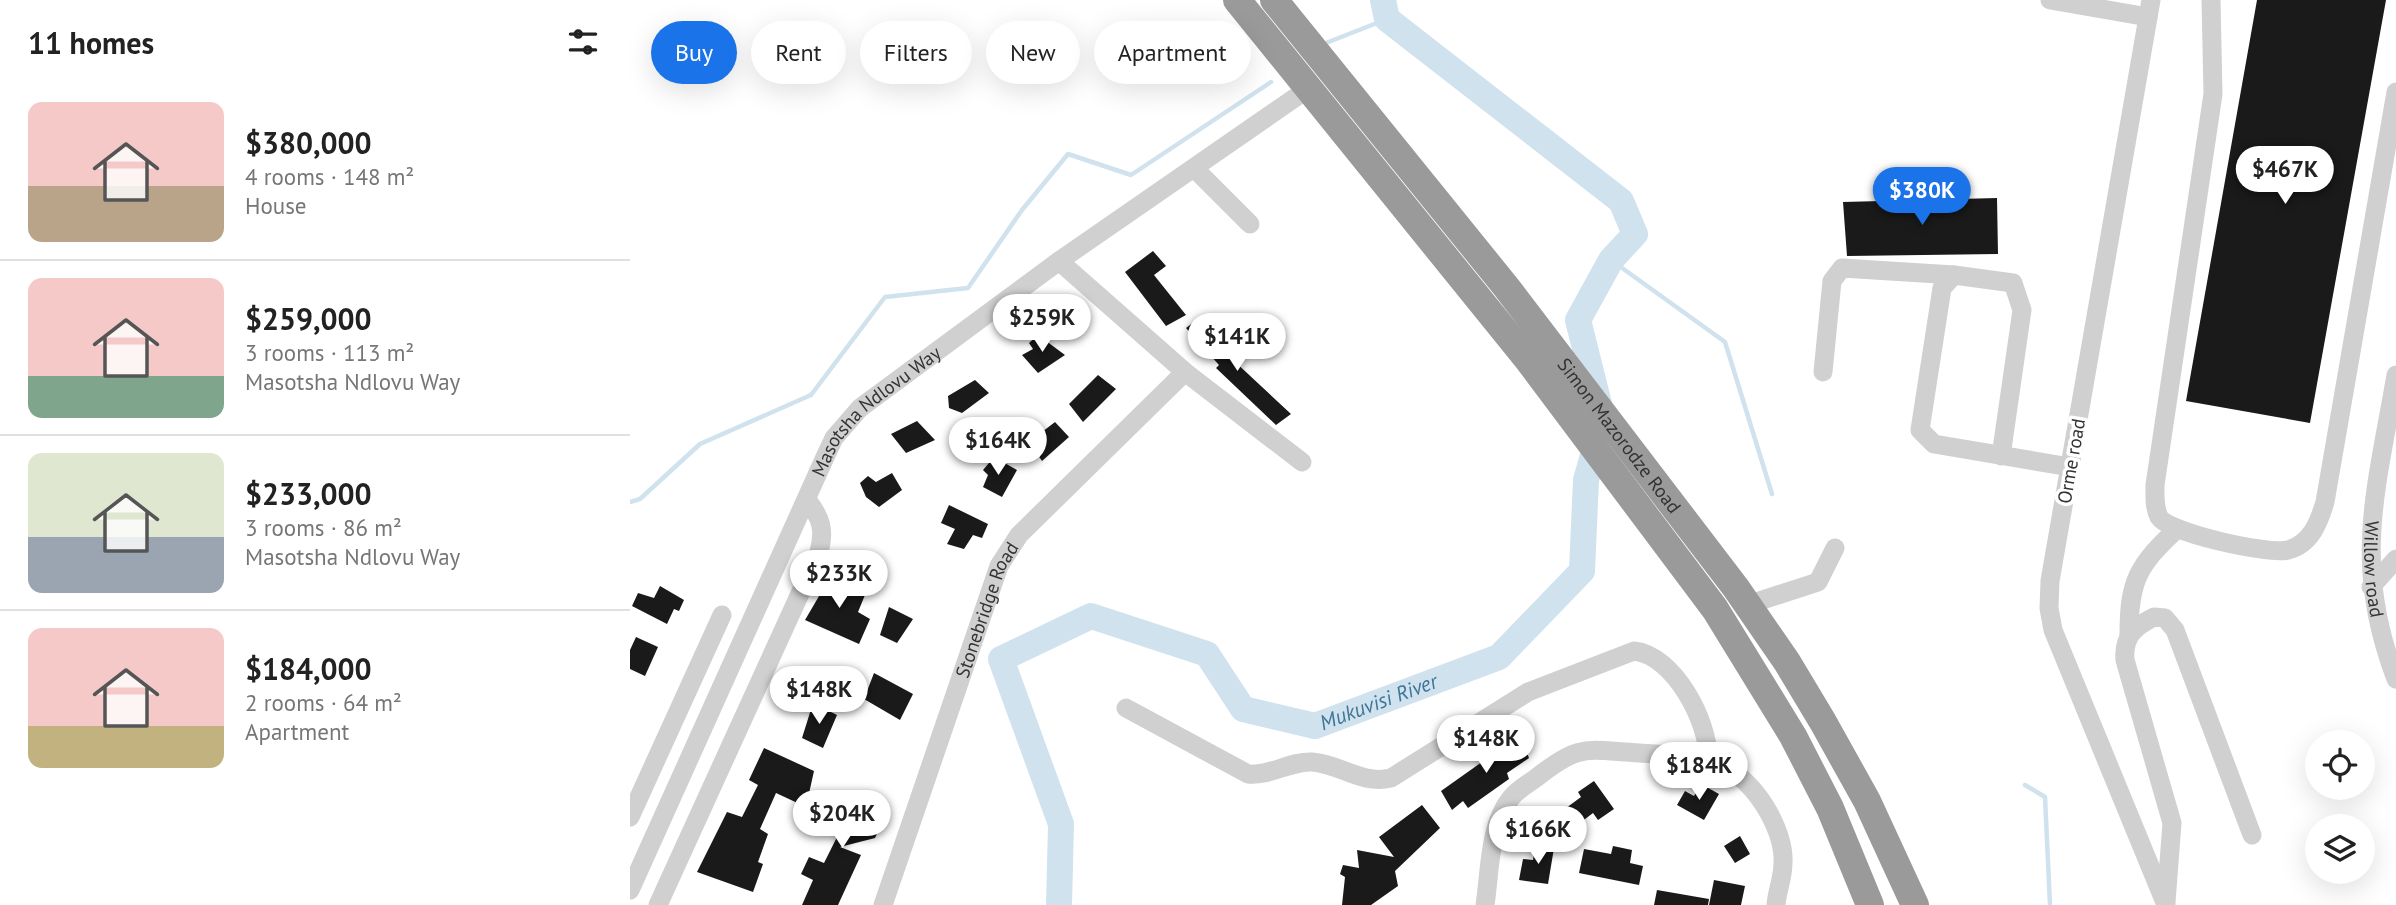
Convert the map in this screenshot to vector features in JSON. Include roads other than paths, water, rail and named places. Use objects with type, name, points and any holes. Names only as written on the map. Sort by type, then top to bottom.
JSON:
[{"type":"highway","name":"Simon Mazorodze Road","points":[[1237,0],[1309,88],[1538,351],[1635,455],[1787,662],[1867,801],[1915,905]]},
{"type":"highway","name":"Simon Mazorodze Road","points":[[1283,3],[1538,351],[1612,474],[1715,609],[1768,694],[1830,808],[1870,905]]},
{"type":"street","points":[[2050,0],[2150,8]]},
{"type":"street","points":[[2211,0],[2213,94],[2155,485],[2155,506],[2160,519],[2177,528],[2204,537],[2288,550],[2310,537],[2320,520],[2396,92]]},
{"type":"street","name":"Orme road","points":[[2150,8],[2050,581],[2049,608],[2053,630],[2166,904]]},
{"type":"street","name":"Masotsha Ndlovu Way","points":[[630,890],[701,727],[808,500],[834,438],[860,408],[1059,261],[1309,88]]},
{"type":"street","points":[[1194,168],[1250,224]]},
{"type":"street","points":[[1059,261],[1185,372],[1302,462]]},
{"type":"street","points":[[1823,372],[1832,281],[1842,268],[1954,275],[2013,283],[2022,310],[2001,456]]},
{"type":"street","points":[[1954,275],[1942,288],[1920,430],[1934,444],[2070,467]]},
{"type":"street","name":"Stonebridge Road","points":[[883,905],[1007,549],[1032,521],[1185,372]]},
{"type":"street","name":"Willow road","points":[[2396,375],[2370,528],[2371,587],[2384,647],[2396,679]]},
{"type":"street","points":[[658,905],[819,552],[822,524],[808,500]]},
{"type":"street","points":[[2166,904],[2172,823],[2125,660],[2124,646],[2129,634],[2129,599],[2137,572],[2151,552],[2177,528]]},
{"type":"street","points":[[1747,605],[1818,582],[1835,548]]},
{"type":"street","points":[[2371,587],[2396,559]]},
{"type":"street","points":[[630,817],[722,615]]},
{"type":"street","points":[[2129,634],[2154,617],[2165,618],[2175,630],[2252,835]]},
{"type":"street","points":[[1126,708],[1248,774],[1264,774],[1312,762],[1363,779],[1380,781],[1391,778],[1528,692],[1634,651],[1652,655],[1673,674],[1704,726],[1708,759]]},
{"type":"street","points":[[1485,905],[1502,813],[1511,797],[1559,760],[1583,750],[1689,755],[1708,759],[1742,776],[1753,787],[1775,824],[1783,862],[1776,905]]},
{"type":"waterway","name":"Mukuvisi River","points":[[1059,905],[1061,824],[1001,659],[1091,616],[1207,654],[1243,709],[1315,726],[1499,657],[1582,571],[1586,480],[1603,420],[1578,320],[1611,260],[1635,234],[1621,201],[1387,19],[1383,0]]},
{"type":"waterway","points":[[1326,43],[1387,19]]},
{"type":"waterway","points":[[630,502],[640,499],[700,444],[811,395],[885,297],[968,288],[1022,210],[1068,154],[1131,175],[1271,82]]},
{"type":"waterway","points":[[1611,260],[1725,342],[1772,494]]},
{"type":"waterway","points":[[2025,785],[2045,797],[2050,905]]}]
